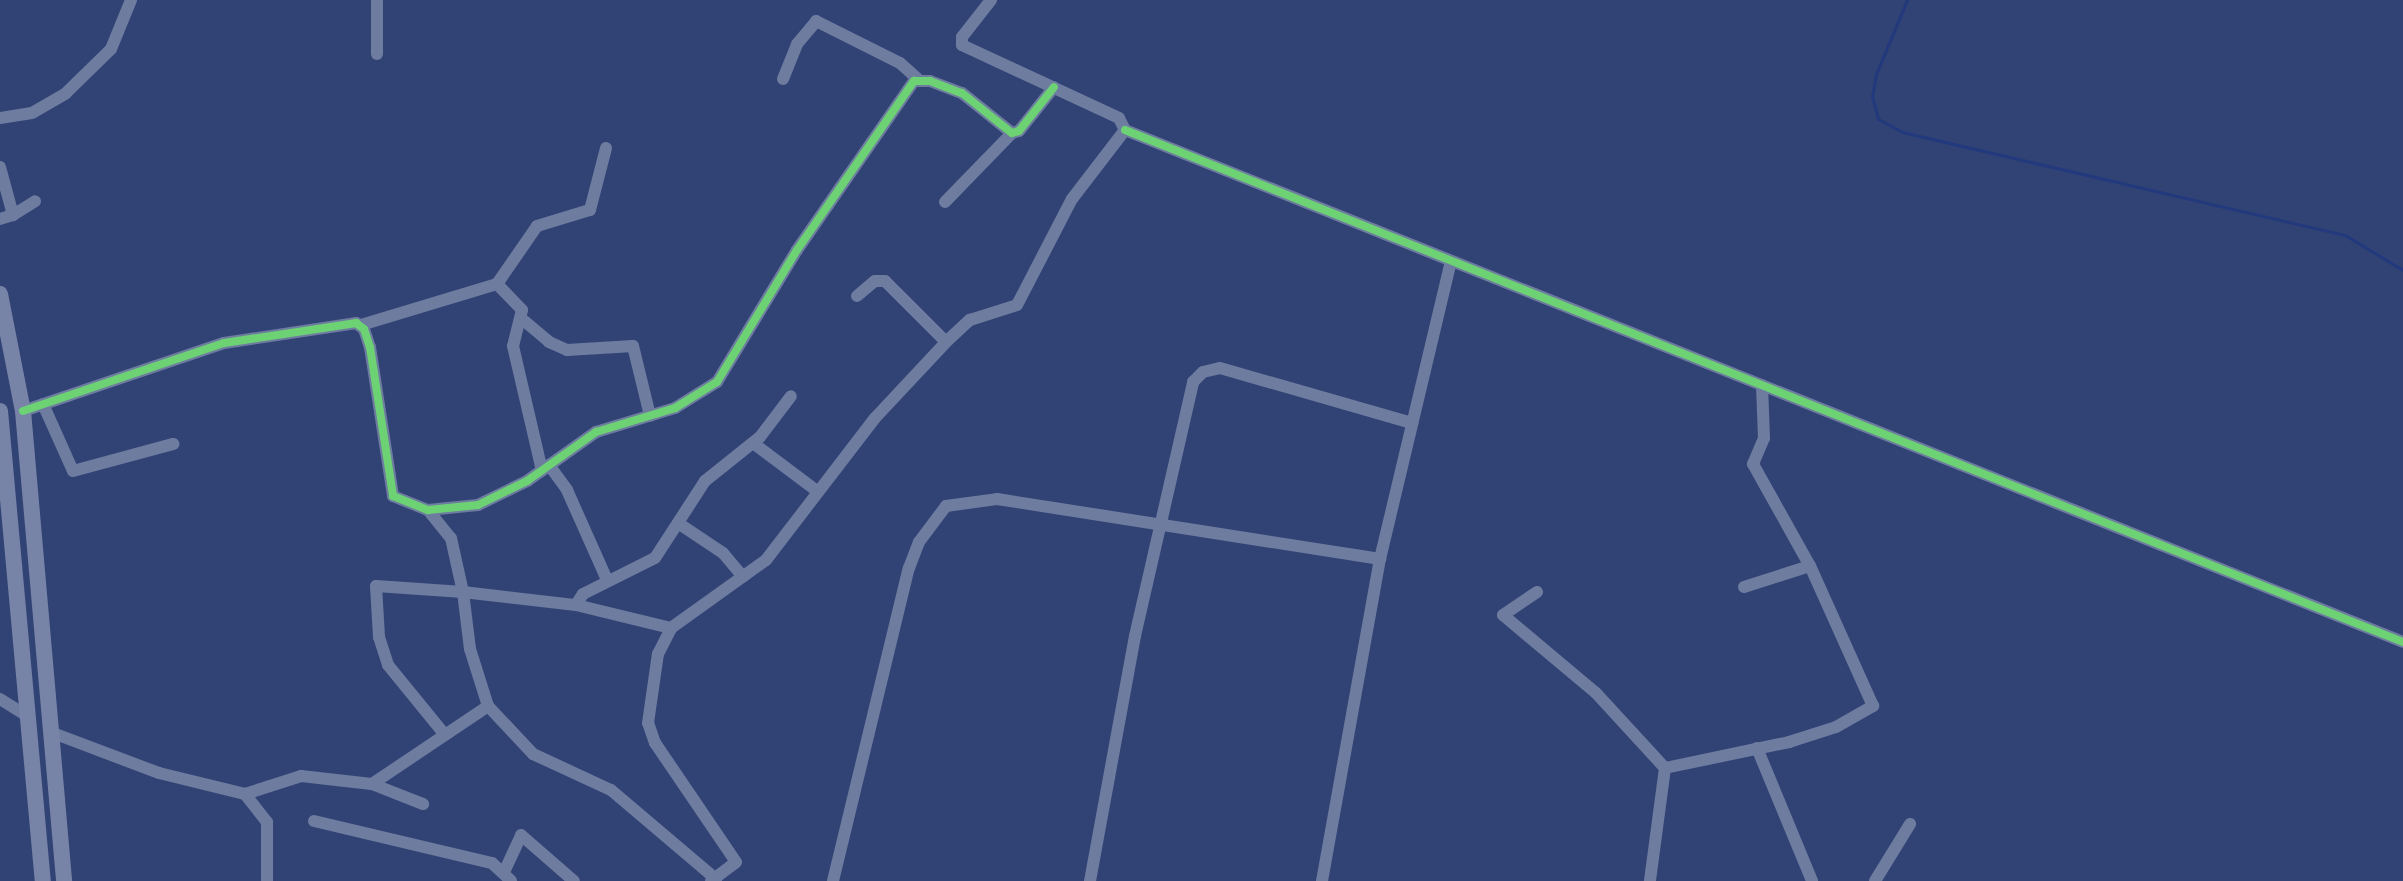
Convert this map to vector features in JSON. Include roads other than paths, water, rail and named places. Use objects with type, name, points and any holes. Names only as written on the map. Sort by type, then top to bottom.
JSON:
[{"type":"main road","points":[[0,294],[23,411],[64,881]]},
{"type":"main road","points":[[0,413],[43,881]]},
{"type":"street","points":[[0,118],[32,113],[66,93],[111,49],[131,0]]},
{"type":"street","points":[[377,0],[377,54]]},
{"type":"street","points":[[991,0],[962,37],[962,45],[1119,118],[1125,130],[2403,642]]},
{"type":"street","points":[[783,79],[797,44],[816,21],[900,63],[919,80],[962,93],[1012,133]]},
{"type":"street","points":[[428,510],[488,501],[546,468],[596,432],[650,416],[697,397],[726,372],[797,250],[910,84],[919,80]]},
{"type":"street","points":[[945,202],[1012,133],[1019,131],[1054,87]]},
{"type":"street","points":[[361,325],[387,437],[393,496],[428,510],[451,538],[463,592],[470,649],[488,706],[533,754],[611,790],[714,880],[736,862],[723,837],[688,796],[655,743],[648,723],[658,654],[671,628],[766,560],[817,491],[946,342],[970,320],[1017,305],[1072,199],[1125,130]]},
{"type":"street","points":[[23,411],[224,343],[351,322],[361,325],[497,284],[537,226],[590,210],[606,148]]},
{"type":"street","points":[[0,167],[6,217],[35,201]]},
{"type":"street","points":[[1322,881],[1380,559],[1451,261]]},
{"type":"street","points":[[857,296],[875,281],[885,281],[946,342]]},
{"type":"street","points":[[497,284],[520,307],[522,319],[513,346],[546,468],[567,490],[607,580]]},
{"type":"street","points":[[522,319],[549,342],[567,350],[633,346],[650,416]]},
{"type":"street","points":[[1090,881],[1159,522],[1193,382],[1203,372],[1220,368],[1412,423]]},
{"type":"street","points":[[1665,768],[1836,727],[1873,706],[1810,566],[1753,464],[1764,438],[1762,385]]},
{"type":"street","points":[[576,605],[583,594],[655,558],[713,472],[753,443],[791,396]]},
{"type":"street","points":[[43,404],[73,471],[173,444]]},
{"type":"street","points":[[753,443],[817,491]]},
{"type":"street","points":[[833,881],[909,568],[919,542],[946,506],[997,499],[1380,559]]},
{"type":"street","points":[[678,523],[723,553],[743,577]]},
{"type":"street","points":[[1744,587],[1810,566]]},
{"type":"street","points":[[445,735],[384,656],[376,586],[576,605],[671,628]]},
{"type":"street","points":[[1537,592],[1503,615],[1596,693],[1665,768]]},
{"type":"street","points":[[0,699],[29,717]]},
{"type":"street","points":[[372,784],[488,706]]},
{"type":"street","points":[[53,733],[159,773],[245,794],[301,776],[372,784],[423,804]]},
{"type":"street","points":[[1757,748],[1812,881]]},
{"type":"street","points":[[1650,881],[1665,768]]},
{"type":"street","points":[[245,794],[267,822],[267,881]]},
{"type":"street","points":[[314,821],[508,876],[521,835],[574,881]]},
{"type":"street","points":[[1875,881],[1910,824]]},
{"type":"waterway","points":[[1907,0],[1876,74],[1872,96],[1878,119],[1902,132],[2345,235],[2403,270]]}]
